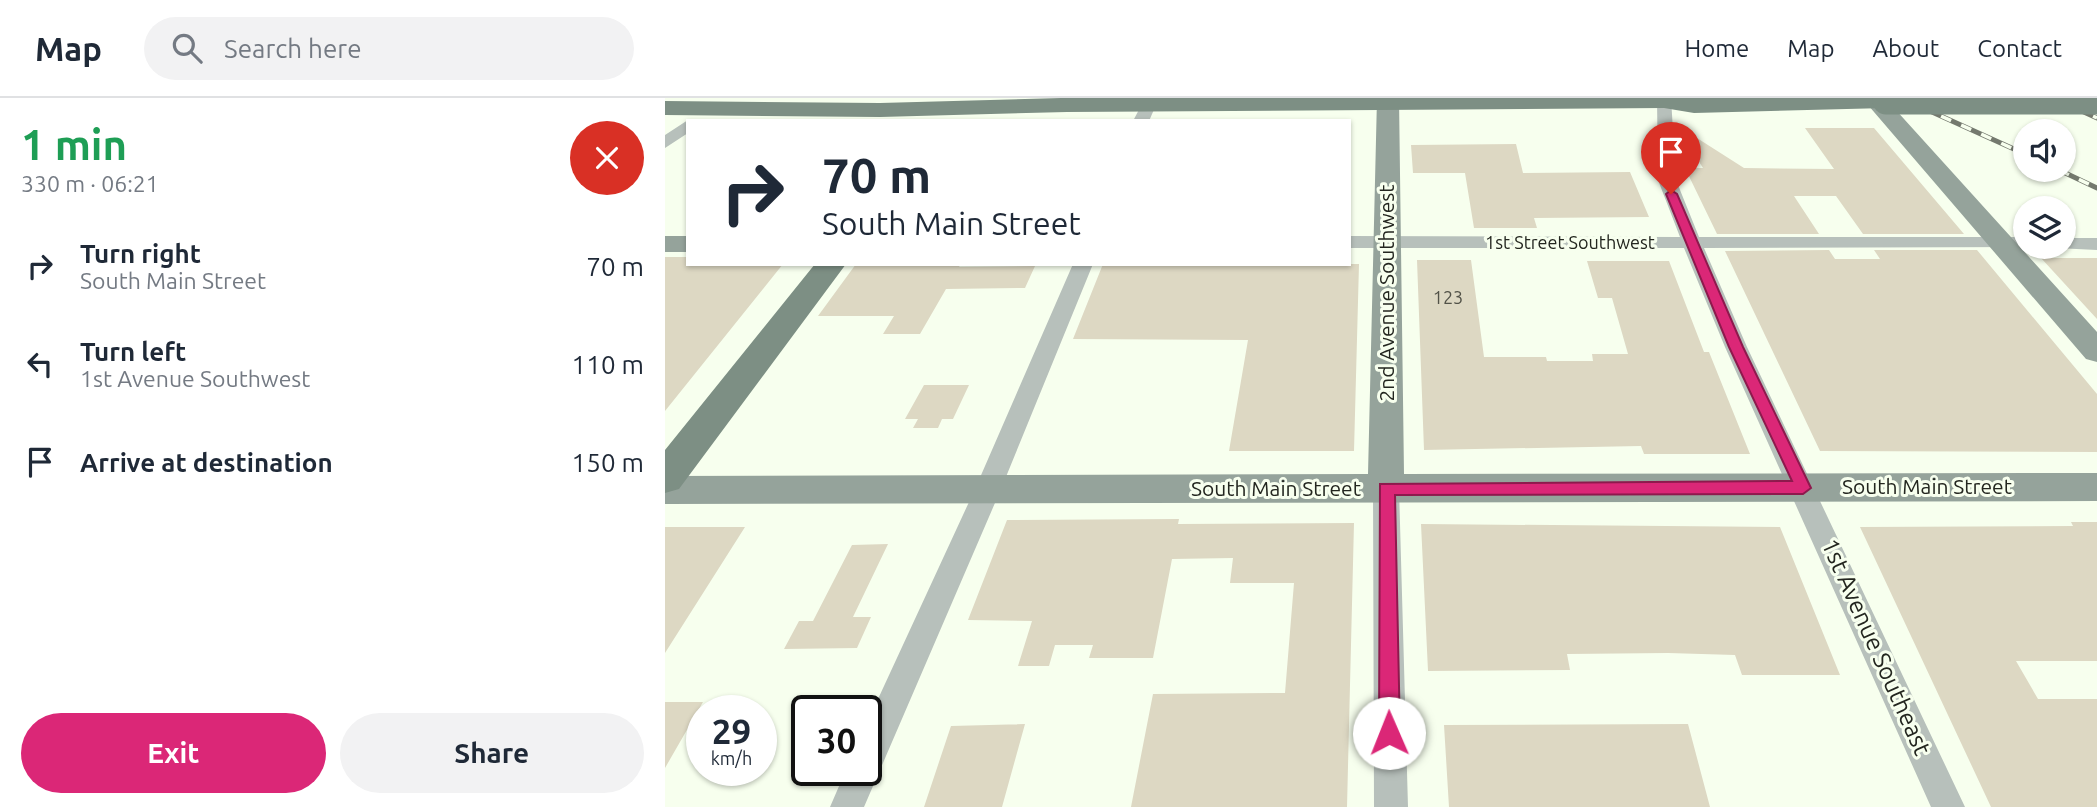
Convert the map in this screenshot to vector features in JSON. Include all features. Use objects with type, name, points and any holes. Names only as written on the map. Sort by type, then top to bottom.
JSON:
[{"type":"main road","points":[[817,108],[855,98]]},
{"type":"main road","points":[[665,108],[700,114],[776,108],[993,109],[1069,101],[1145,113],[1275,101],[1667,99],[1694,106],[1879,100],[2097,102]]},
{"type":"main road","points":[[817,108],[853,119]]},
{"type":"main road","points":[[966,119],[993,109]]},
{"type":"main road","points":[[665,478],[829,266]]},
{"type":"street","name":"1st Avenue Southeast","points":[[1667,99],[1667,180],[1692,243],[1736,347],[1948,807]]},
{"type":"street","points":[[1879,100],[2013,243]]},
{"type":"street","name":"2nd Avenue Southwest","points":[[1386,488],[1388,101]]},
{"type":"street","points":[[665,143],[686,126]]},
{"type":"street","name":"1st Street Southwest","points":[[1351,242],[2013,243]]},
{"type":"street","points":[[665,244],[686,244]]},
{"type":"street","points":[[2076,244],[2097,244]]},
{"type":"street","points":[[2026,259],[2094,345]]},
{"type":"street","points":[[882,726],[988,489],[1082,266]]},
{"type":"street","name":"South Main Street","points":[[665,490],[2097,487]]},
{"type":"street","points":[[1386,488],[1391,807]]},
{"type":"street","points":[[847,807],[856,786]]},
{"type":"building","points":[[1675,124],[1744,168],[1834,169],[1805,128],[1874,128],[1964,234],[1863,234],[1836,196],[1794,196],[1819,234],[1717,234],[1685,168],[1703,168]]},
{"type":"building","points":[[1516,144],[1523,173],[1630,172],[1649,217],[1534,218],[1537,228],[1474,228],[1465,173],[1413,173],[1411,145]]},
{"type":"building","points":[[1829,250],[1835,259],[1880,259],[1874,250],[1977,250],[2097,394],[2097,452],[1820,451],[1725,251]]},
{"type":"building","points":[[665,257],[686,257],[686,266],[781,266],[665,411]]},
{"type":"building","points":[[2097,258],[2097,319],[2042,259]]},
{"type":"building","points":[[1417,260],[1471,260],[1484,357],[1546,357],[1547,361],[1593,361],[1592,354],[1628,354],[1612,298],[1598,298],[1587,261],[1669,261],[1704,352],[1709,352],[1750,454],[1644,454],[1641,446],[1424,450]]},
{"type":"building","points":[[1359,264],[1354,451],[1229,451],[1248,340],[1073,339],[1102,266]]},
{"type":"building","points":[[855,266],[1035,266],[1025,288],[946,289],[920,334],[883,334],[894,316],[818,316]]},
{"type":"building","points":[[924,385],[969,385],[953,419],[942,419],[938,428],[913,428],[918,419],[905,419]]},
{"type":"building","points":[[1179,519],[1178,524],[1354,523],[1347,807],[1131,807],[1153,694],[1285,693],[1294,583],[1230,583],[1233,558],[1172,559],[1153,658],[1089,658],[1093,645],[1055,645],[1049,666],[1018,666],[1032,621],[968,620],[1007,520]]},
{"type":"building","points":[[2071,522],[2097,522],[2097,661],[2016,661],[2038,699],[2097,699],[2097,807],[1991,807],[1860,527],[2073,526]]},
{"type":"building","points":[[1421,524],[1780,527],[1840,675],[1742,675],[1735,655],[1668,653],[1567,654],[1570,670],[1428,671]]},
{"type":"building","points":[[665,527],[745,527],[665,653]]},
{"type":"building","points":[[888,544],[853,617],[871,617],[857,648],[784,649],[799,621],[813,621],[852,545]]},
{"type":"building","points":[[665,702],[686,702],[686,732],[665,768]]},
{"type":"building","points":[[1025,724],[1002,807],[924,807],[951,726]]},
{"type":"building","points":[[1688,724],[1710,807],[1449,807],[1444,725]]},
{"type":"railway","points":[[1901,98],[2013,149]]},
{"type":"railway","points":[[2053,98],[2097,118]]},
{"type":"railway","points":[[2079,98],[2097,106]]},
{"type":"railway","points":[[2076,178],[2097,188]]},
{"type":"route","points":[[1389,733],[1386,488],[1803,488],[1736,347],[1671,194]]}]
